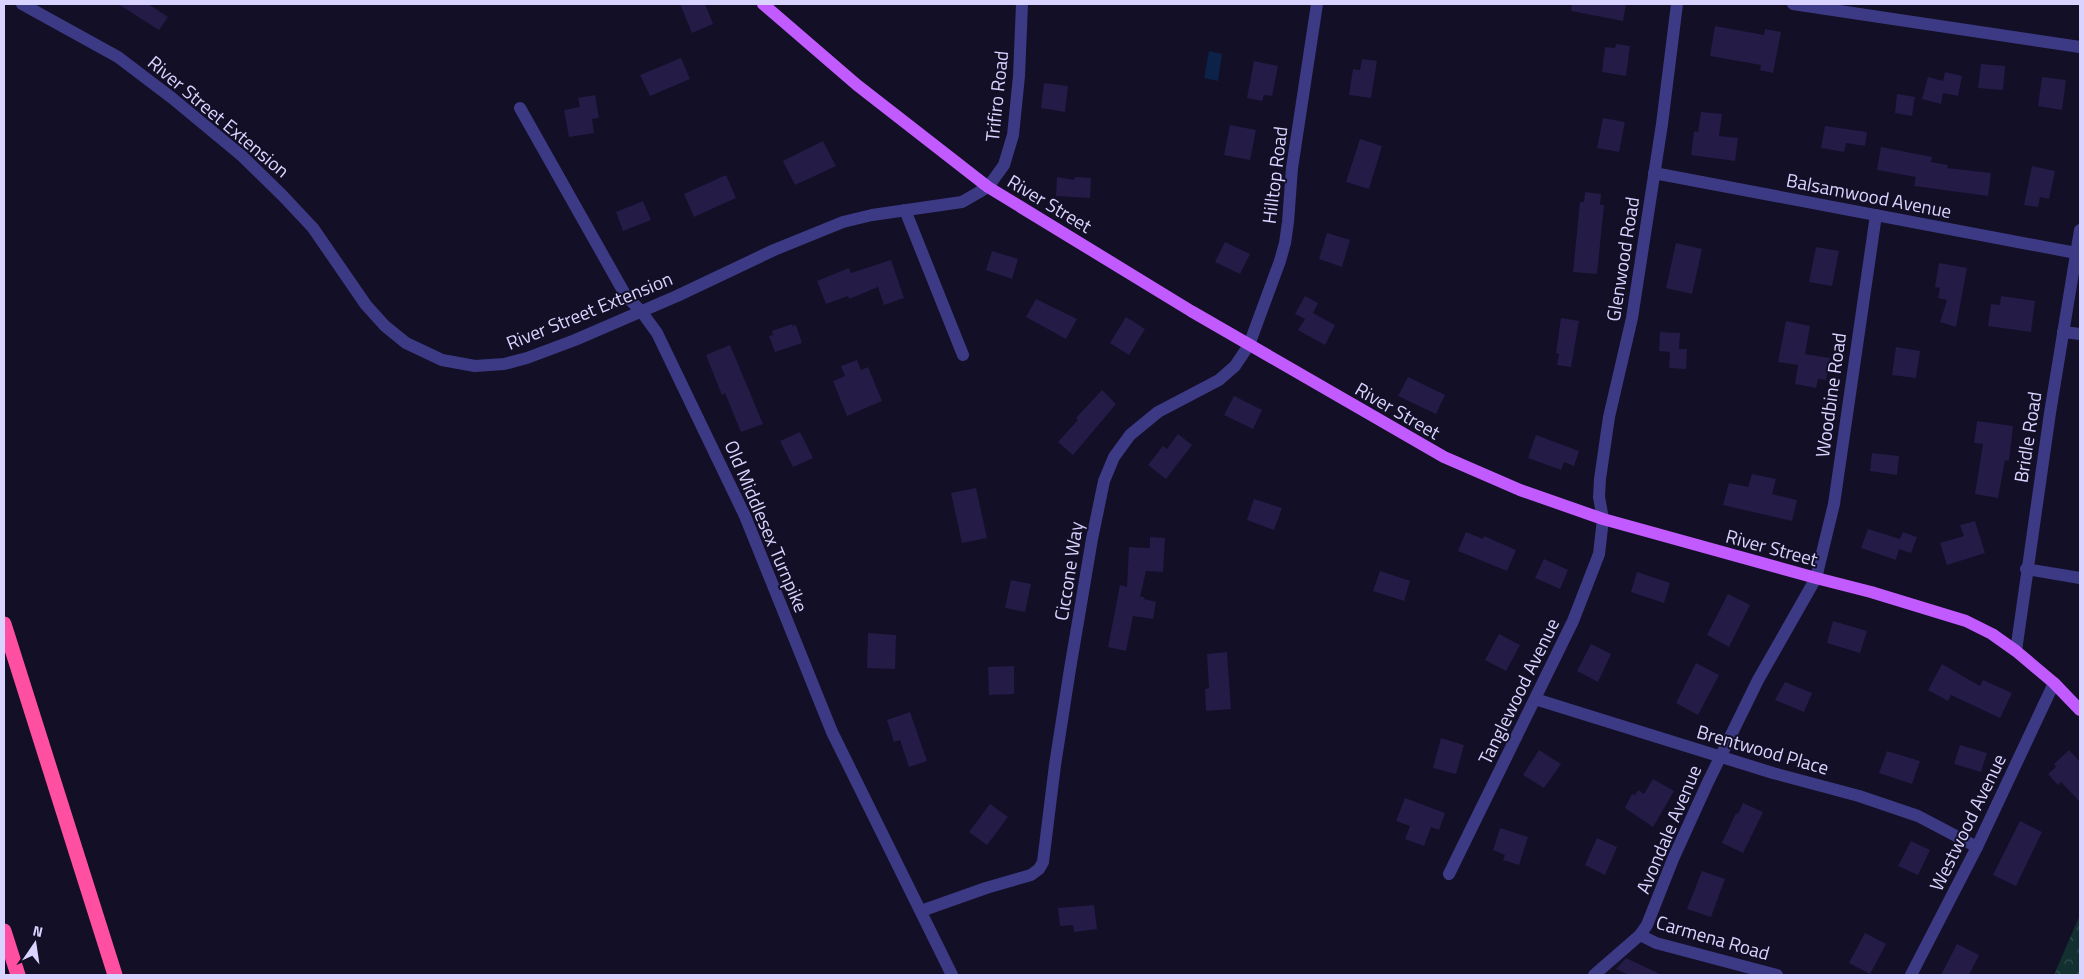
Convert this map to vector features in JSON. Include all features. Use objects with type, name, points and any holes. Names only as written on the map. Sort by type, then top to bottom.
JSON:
[{"type":"highway","points":[[4,624],[115,975]]},
{"type":"highway","points":[[4,931],[18,975]]},
{"type":"main road","name":"River Street","points":[[763,4],[857,85],[988,187],[1249,345],[1444,457],[1520,490],[1603,519],[1871,592],[1966,622],[1992,634],[2016,650],[2054,683],[2080,710]]},
{"type":"street","name":"River Street Extension","points":[[22,4],[118,57],[172,98],[242,156],[284,196],[313,228],[366,305],[385,326],[406,343],[424,353],[461,364],[475,366],[504,364],[527,358],[641,311],[818,231],[843,222],[905,210],[962,202],[988,187]]},
{"type":"street","name":"Trifiro Road","points":[[988,187],[1004,165],[1013,135],[1019,76],[1022,4]]},
{"type":"street","name":"Hilltop Road","points":[[1249,345],[1285,243],[1292,168],[1317,4]]},
{"type":"street","name":"Glenwood Road","points":[[1603,519],[1599,497],[1600,479],[1610,417],[1632,318],[1677,4]]},
{"type":"street","points":[[1793,4],[2080,47]]},
{"type":"street","name":"Old Middlesex Turnpike","points":[[520,108],[626,296],[641,311],[658,334],[746,516],[832,732],[952,975]]},
{"type":"street","name":"Balsamwood Avenue","points":[[1654,173],[2076,253]]},
{"type":"street","points":[[905,210],[963,355]]},
{"type":"street","name":"Woodbine Road","points":[[1816,578],[1834,504],[1876,215]]},
{"type":"street","name":"Bridle Road","points":[[2016,650],[2026,569],[2080,230]]},
{"type":"street","points":[[2063,332],[2080,334]]},
{"type":"street","name":"Ciccone Way","points":[[921,911],[986,888],[1031,875],[1039,869],[1045,852],[1055,765],[1092,539],[1100,495],[1107,470],[1121,445],[1130,435],[1158,412],[1219,380],[1235,366],[1249,345]]},
{"type":"street","name":"Tanglewood Avenue","points":[[1449,874],[1573,621],[1591,578],[1601,546],[1603,519]]},
{"type":"street","points":[[2026,569],[2080,578]]},
{"type":"street","name":"Avondale Avenue","points":[[1594,975],[1640,935],[1653,913],[1673,859],[1720,757],[1758,680],[1816,578]]},
{"type":"street","name":"Westwood Avenue","points":[[1911,975],[1977,846],[2054,683]]},
{"type":"street","name":"Brentwood Place","points":[[1535,699],[1720,757],[1859,796],[1918,816],[1977,846]]},
{"type":"street","name":"Carmena Road","points":[[1640,935],[1656,942],[1777,975]]},
{"type":"green space","points":[[2079,917],[2080,975],[2054,975]]},
{"type":"water","points":[[1209,51],[1222,54],[1218,81],[1204,78]]},
{"type":"building","points":[[118,4],[148,4],[168,17],[159,30]]},
{"type":"building","points":[[680,4],[705,4],[713,24],[692,33]]},
{"type":"building","points":[[1572,4],[1626,4],[1623,21],[1571,11]]},
{"type":"building","points":[[1715,26],[1764,35],[1765,29],[1781,32],[1773,73],[1760,70],[1761,65],[1710,56]]},
{"type":"building","points":[[1616,44],[1630,46],[1626,76],[1602,72],[1605,47],[1615,48]]},
{"type":"building","points":[[681,58],[690,79],[650,96],[640,75]]},
{"type":"building","points":[[1362,59],[1377,61],[1371,98],[1349,95],[1353,69],[1360,70]]},
{"type":"building","points":[[1254,61],[1278,66],[1272,96],[1264,95],[1262,101],[1247,98]]},
{"type":"building","points":[[1981,64],[2005,66],[2003,90],[1978,88]]},
{"type":"building","points":[[1945,72],[1962,76],[1958,96],[1943,93],[1941,104],[1922,99],[1928,77],[1943,81]]},
{"type":"building","points":[[2042,77],[2066,80],[2062,110],[2038,106]]},
{"type":"building","points":[[1044,83],[1068,86],[1065,112],[1041,108]]},
{"type":"building","points":[[1897,94],[1915,97],[1912,116],[1895,113]]},
{"type":"building","points":[[595,95],[599,118],[592,119],[594,133],[569,137],[564,110],[580,107],[578,98]]},
{"type":"building","points":[[1701,112],[1722,114],[1719,136],[1738,138],[1735,161],[1691,155],[1694,131],[1698,132]]},
{"type":"building","points":[[1603,118],[1625,122],[1619,152],[1597,148]]},
{"type":"building","points":[[1230,125],[1256,130],[1250,160],[1224,155]]},
{"type":"building","points":[[1825,126],[1867,132],[1865,146],[1846,143],[1844,152],[1821,148]]},
{"type":"building","points":[[1360,139],[1382,146],[1369,189],[1346,182]]},
{"type":"building","points":[[823,141],[836,166],[795,185],[783,161]]},
{"type":"building","points":[[1881,147],[1932,157],[1931,162],[1948,165],[1947,168],[1991,173],[1988,196],[1914,186],[1916,177],[1877,170]]},
{"type":"building","points":[[2032,166],[2055,171],[2049,199],[2040,197],[2038,207],[2024,205]]},
{"type":"building","points":[[726,175],[736,198],[694,217],[684,194]]},
{"type":"building","points":[[1057,177],[1074,180],[1075,177],[1091,178],[1090,198],[1056,196]]},
{"type":"building","points":[[1585,192],[1601,194],[1600,205],[1604,205],[1597,274],[1573,272],[1580,202],[1584,202]]},
{"type":"building","points":[[643,201],[651,220],[623,231],[616,212]]},
{"type":"building","points":[[1327,233],[1350,240],[1342,267],[1319,259]]},
{"type":"building","points":[[1225,242],[1250,254],[1240,274],[1215,262]]},
{"type":"building","points":[[1676,243],[1702,249],[1692,294],[1666,288]]},
{"type":"building","points":[[1816,247],[1839,251],[1832,286],[1809,282]]},
{"type":"building","points":[[992,251],[1018,259],[1012,279],[986,270]]},
{"type":"building","points":[[891,260],[904,298],[884,305],[878,287],[849,299],[848,296],[826,304],[817,281],[849,268],[851,273]]},
{"type":"building","points":[[1939,263],[1967,268],[1956,327],[1940,322],[1947,300],[1938,298],[1940,288],[1935,287]]},
{"type":"building","points":[[1305,296],[1318,303],[1313,313],[1335,325],[1325,345],[1298,330],[1305,319],[1295,314]]},
{"type":"building","points":[[2001,296],[2035,301],[2031,332],[1988,326],[1991,304],[2000,305]]},
{"type":"building","points":[[1036,299],[1077,319],[1066,339],[1026,317]]},
{"type":"building","points":[[1126,317],[1145,329],[1129,355],[1110,343]]},
{"type":"building","points":[[1561,318],[1579,321],[1571,367],[1557,365],[1559,354],[1556,353]]},
{"type":"building","points":[[1786,321],[1810,326],[1805,354],[1830,358],[1826,380],[1818,379],[1816,388],[1795,384],[1798,365],[1778,362]]},
{"type":"building","points":[[792,324],[793,326],[796,325],[802,343],[775,352],[769,336],[773,335],[772,331]]},
{"type":"building","points":[[1660,332],[1680,333],[1679,349],[1687,349],[1686,369],[1669,368],[1670,352],[1659,351]]},
{"type":"building","points":[[730,345],[763,424],[741,432],[725,393],[722,395],[706,355]]},
{"type":"building","points":[[1896,347],[1920,351],[1916,378],[1892,375]]},
{"type":"building","points":[[857,360],[861,370],[868,367],[882,401],[847,416],[833,381],[845,376],[841,366]]},
{"type":"building","points":[[1408,377],[1445,395],[1436,414],[1398,396]]},
{"type":"building","points":[[1102,390],[1116,404],[1073,455],[1058,442],[1078,420],[1076,418]]},
{"type":"building","points":[[1234,396],[1262,410],[1253,429],[1224,415]]},
{"type":"building","points":[[1977,421],[2013,426],[2009,461],[2005,460],[1998,498],[1975,494],[1983,444],[1974,443]]},
{"type":"building","points":[[800,432],[813,458],[793,467],[780,441]]},
{"type":"building","points":[[1178,434],[1192,445],[1166,479],[1148,465],[1163,446],[1167,449]]},
{"type":"building","points":[[1536,435],[1579,451],[1574,466],[1564,462],[1561,470],[1528,458]]},
{"type":"building","points":[[1872,453],[1899,456],[1897,475],[1870,471]]},
{"type":"building","points":[[1752,474],[1776,479],[1772,494],[1797,500],[1792,521],[1723,505],[1729,483],[1748,487]]},
{"type":"building","points":[[976,488],[987,538],[962,543],[951,493]]},
{"type":"building","points":[[1254,499],[1282,508],[1274,530],[1247,520]]},
{"type":"building","points":[[1975,521],[1985,553],[1947,565],[1940,543],[1964,536],[1960,525]]},
{"type":"building","points":[[1868,529],[1900,539],[1903,532],[1917,537],[1911,553],[1899,549],[1896,560],[1861,548]]},
{"type":"building","points":[[1466,532],[1483,539],[1484,536],[1516,550],[1507,571],[1458,551]]},
{"type":"building","points":[[1150,537],[1165,538],[1163,572],[1146,571],[1140,597],[1156,602],[1153,619],[1133,616],[1126,651],[1108,647],[1120,585],[1127,587],[1129,547],[1150,548]]},
{"type":"building","points":[[1544,559],[1568,570],[1560,589],[1535,578]]},
{"type":"building","points":[[1380,571],[1410,581],[1404,601],[1373,591]]},
{"type":"building","points":[[1637,572],[1670,583],[1664,603],[1631,592]]},
{"type":"building","points":[[1011,580],[1031,584],[1025,612],[1005,608]]},
{"type":"building","points":[[1728,594],[1750,605],[1729,647],[1707,635]]},
{"type":"building","points":[[1833,621],[1867,631],[1860,653],[1827,643]]},
{"type":"building","points":[[868,633],[896,635],[895,669],[867,668]]},
{"type":"building","points":[[1499,634],[1520,645],[1506,671],[1485,660]]},
{"type":"building","points":[[1591,644],[1611,654],[1598,682],[1577,671]]},
{"type":"building","points":[[1227,652],[1231,709],[1206,711],[1205,689],[1209,688],[1207,654]]},
{"type":"building","points":[[1696,663],[1719,675],[1698,715],[1676,703]]},
{"type":"building","points":[[1942,664],[1980,686],[1983,680],[2012,693],[2000,718],[1951,695],[1948,701],[1928,690]]},
{"type":"building","points":[[1014,666],[1014,694],[989,695],[988,667]]},
{"type":"building","points":[[1785,682],[1812,693],[1804,712],[1775,700]]},
{"type":"building","points":[[910,712],[927,761],[909,767],[900,740],[894,742],[887,720]]},
{"type":"building","points":[[1441,738],[1464,745],[1456,774],[1433,768]]},
{"type":"building","points":[[1960,745],[1987,753],[1981,772],[1954,764]]},
{"type":"building","points":[[1539,750],[1561,764],[1544,788],[1523,775]]},
{"type":"building","points":[[2069,750],[2080,762],[2080,802],[2061,782],[2058,785],[2048,774],[2056,767],[2054,764]]},
{"type":"building","points":[[1887,751],[1920,761],[1912,784],[1879,773]]},
{"type":"building","points":[[1653,779],[1674,791],[1653,827],[1625,808],[1632,794],[1635,795],[1638,790],[1644,794]]},
{"type":"building","points":[[1405,798],[1445,813],[1439,830],[1431,827],[1424,846],[1405,839],[1410,826],[1396,821]]},
{"type":"building","points":[[1743,803],[1763,812],[1743,853],[1722,843],[1736,813],[1738,814]]},
{"type":"building","points":[[990,804],[1008,817],[987,845],[969,832]]},
{"type":"building","points":[[2020,821],[2042,832],[2016,886],[1993,875]]},
{"type":"building","points":[[1500,828],[1528,837],[1519,865],[1503,860],[1505,855],[1493,850]]},
{"type":"building","points":[[1597,838],[1617,847],[1605,875],[1585,865]]},
{"type":"building","points":[[1911,841],[1930,850],[1918,875],[1898,866]]},
{"type":"building","points":[[1702,871],[1725,879],[1711,917],[1687,909]]},
{"type":"building","points":[[1094,905],[1097,929],[1074,932],[1073,925],[1060,926],[1058,908]]},
{"type":"building","points":[[1865,933],[1886,944],[1870,974],[1849,963]]},
{"type":"building","points":[[1957,944],[1979,955],[1969,975],[1941,975]]},
{"type":"building","points":[[1626,958],[1662,975],[1629,975],[1616,969]]}]
